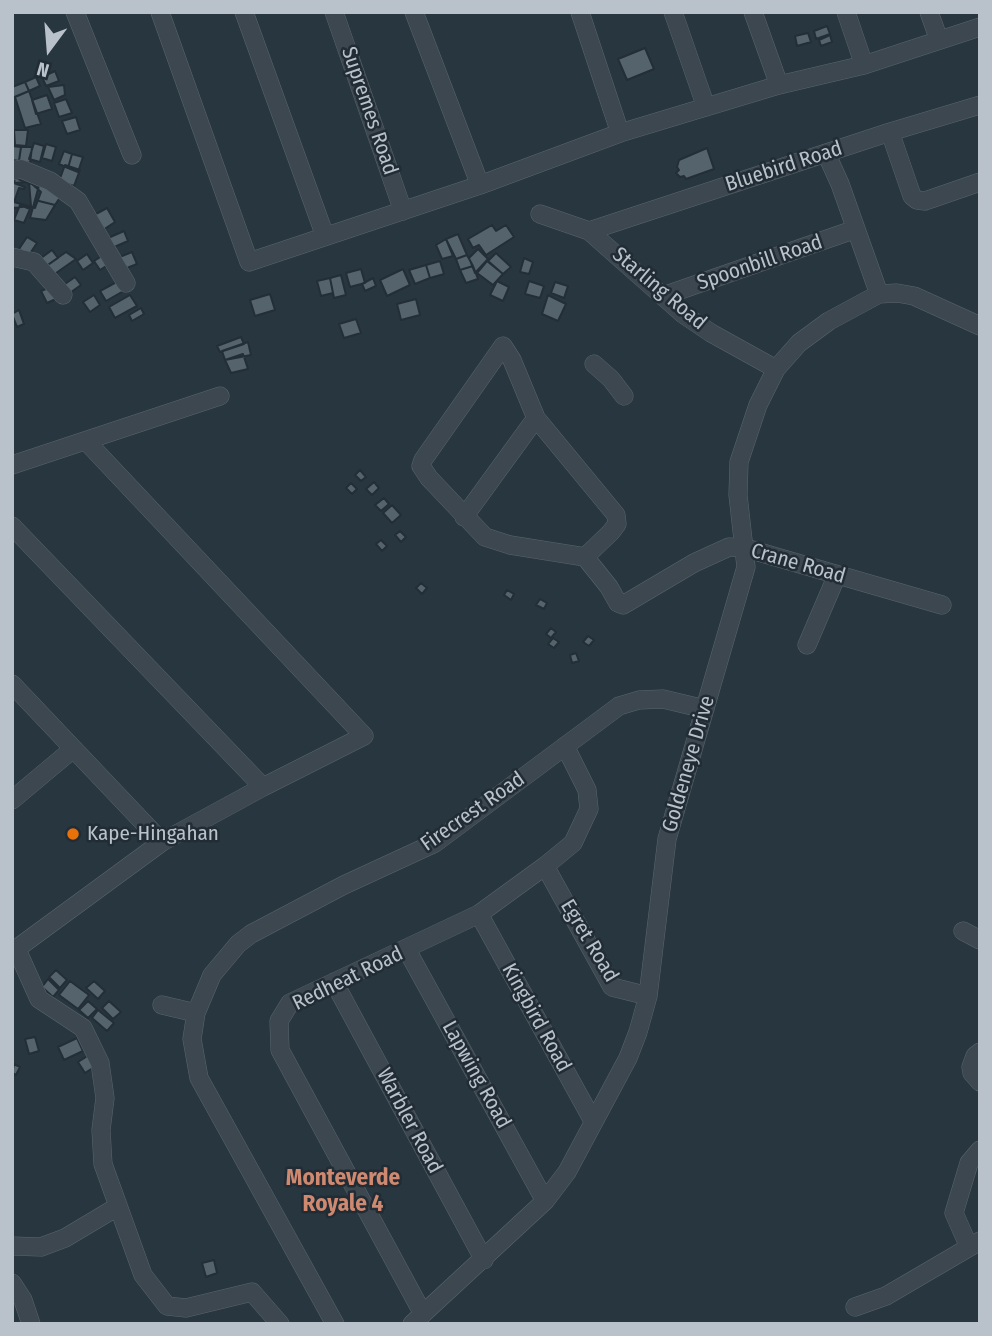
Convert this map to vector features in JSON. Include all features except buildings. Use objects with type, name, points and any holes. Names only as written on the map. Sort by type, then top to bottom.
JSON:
[{"type":"street","points":[[75,12],[132,155]]},
{"type":"street","points":[[160,12],[249,262],[480,185],[620,133],[779,85],[864,65],[980,27]]},
{"type":"street","points":[[244,12],[325,236]]},
{"type":"street","name":"Supremes Road","points":[[334,12],[403,211]]},
{"type":"street","points":[[414,12],[480,185]]},
{"type":"street","points":[[580,12],[620,133]]},
{"type":"street","points":[[673,12],[706,107]]},
{"type":"street","points":[[753,12],[779,85]]},
{"type":"street","points":[[846,12],[864,65]]},
{"type":"street","points":[[929,12],[939,40]]},
{"type":"street","name":"Bluebird Road","points":[[589,232],[890,132],[980,106]]},
{"type":"street","points":[[890,132],[912,196],[917,200],[925,201],[980,182]]},
{"type":"street","points":[[826,153],[840,184],[879,294],[914,296],[980,326]]},
{"type":"street","points":[[12,171],[21,169],[50,181],[78,201],[126,282]]},
{"type":"street","name":"Starling Road","points":[[540,214],[589,232],[683,314],[710,333],[776,369]]},
{"type":"street","name":"Spoonbill Road","points":[[663,296],[856,229]]},
{"type":"street","points":[[12,257],[34,262],[63,295]]},
{"type":"street","name":"Goldeneye Drive","points":[[418,1319],[545,1201],[567,1172],[628,1058],[648,996],[667,839],[746,567],[738,495],[739,462],[758,405],[776,369],[799,343],[830,321],[879,294]]},
{"type":"street","points":[[503,346],[512,360],[536,418],[616,515],[617,524],[585,557],[510,545],[485,537],[464,517],[421,466],[503,346]]},
{"type":"street","points":[[594,364],[611,379],[624,396]]},
{"type":"street","points":[[12,465],[220,396]]},
{"type":"street","points":[[464,517],[536,418]]},
{"type":"street","points":[[86,441],[364,736],[262,787],[162,842],[15,951],[39,999],[83,1028],[100,1063],[105,1098],[101,1130],[103,1164],[143,1275],[167,1306],[187,1308],[252,1292],[280,1324]]},
{"type":"street","points":[[12,526],[262,787]]},
{"type":"street","name":"Crane Road","points":[[585,557],[618,603],[623,605],[729,547],[745,548],[942,605]]},
{"type":"street","points":[[807,645],[837,575]]},
{"type":"street","points":[[12,684],[162,842]]},
{"type":"street","name":"Firecrest Road","points":[[335,1324],[199,1077],[192,1039],[196,1013],[212,975],[251,934],[344,885],[435,843],[620,706],[639,700],[663,698],[705,709]]},
{"type":"street","name":"Redheat Road","points":[[418,1319],[280,1050],[279,1021],[290,1003],[479,914],[572,843],[582,828],[589,809],[587,790],[565,746]]},
{"type":"street","points":[[12,800],[73,749]]},
{"type":"street","name":"Egret Road","points":[[545,866],[612,987],[648,996]]},
{"type":"street","name":"Kingbird Road","points":[[479,914],[593,1121]]},
{"type":"street","points":[[963,931],[980,940]]},
{"type":"street","name":"Lapwing Road","points":[[407,950],[545,1201]]},
{"type":"street","name":"Warbler Road","points":[[334,982],[484,1260]]},
{"type":"street","points":[[162,1005],[196,1013]]},
{"type":"street","points":[[980,1052],[975,1056],[971,1067],[975,1078],[980,1082]]},
{"type":"street","points":[[855,1307],[886,1296],[974,1244],[954,1213],[969,1163],[980,1150]]},
{"type":"street","points":[[12,1246],[41,1247],[65,1238],[117,1207]]},
{"type":"street","points":[[12,1283],[23,1300],[31,1324]]},
{"type":"place","name":"Kape-Hingahan","points":[[73,834]]},
{"type":"district","name":"Monteverde Royale 4","points":[[343,1192]]}]
